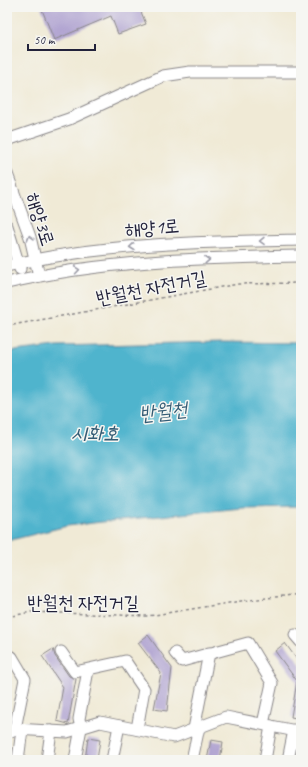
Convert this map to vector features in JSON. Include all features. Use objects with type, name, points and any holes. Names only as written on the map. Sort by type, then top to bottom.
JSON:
[{"type":"street","points":[[7,140],[69,119],[163,76],[190,72],[301,72]]},
{"type":"street","name":"해양3로","points":[[7,174],[30,237],[39,276]]},
{"type":"street","name":"해양3로","points":[[7,226],[23,279]]},
{"type":"street","name":"해양1로","points":[[7,266],[66,254],[155,245],[199,242],[301,240]]},
{"type":"street","name":"해양1로","points":[[7,283],[39,276],[157,262],[301,256]]},
{"type":"street","points":[[175,653],[182,660],[248,643],[272,683],[265,760]]},
{"type":"street","points":[[61,652],[76,672],[125,661],[144,689],[137,729]]},
{"type":"street","points":[[192,760],[209,653]]},
{"type":"street","points":[[7,658],[12,657],[24,679],[15,730],[18,760]]},
{"type":"street","points":[[75,760],[81,728],[79,719],[88,670]]},
{"type":"street","points":[[15,730],[67,732],[100,722],[174,737],[226,717],[297,731],[288,760]]},
{"type":"street","points":[[112,760],[119,726]]},
{"type":"street","points":[[47,760],[51,731]]},
{"type":"path","name":"반월천 자전거길","points":[[7,326],[238,284],[301,283]]},
{"type":"path","name":"반월천 자전거길","points":[[7,617],[31,612],[148,616],[241,601],[301,594]]},
{"type":"water","name":"시화호","points":[[221,342],[301,343],[301,507],[242,508],[67,526],[7,541],[7,352],[56,346]]},
{"type":"building","points":[[41,7],[139,7],[146,24],[118,34],[111,16],[54,40]]},
{"type":"building","points":[[148,635],[172,668],[167,711],[154,709],[161,673],[138,643]]},
{"type":"building","points":[[285,643],[301,665],[301,719],[291,717],[297,681],[275,651]]},
{"type":"building","points":[[53,649],[55,656],[69,676],[76,679],[68,724],[57,721],[63,687],[42,656]]},
{"type":"building","points":[[88,738],[100,740],[97,760],[85,760]]},
{"type":"building","points":[[211,740],[223,742],[220,760],[207,760]]},
{"type":"water label","name":"반월천","points":[[163,411]]}]
